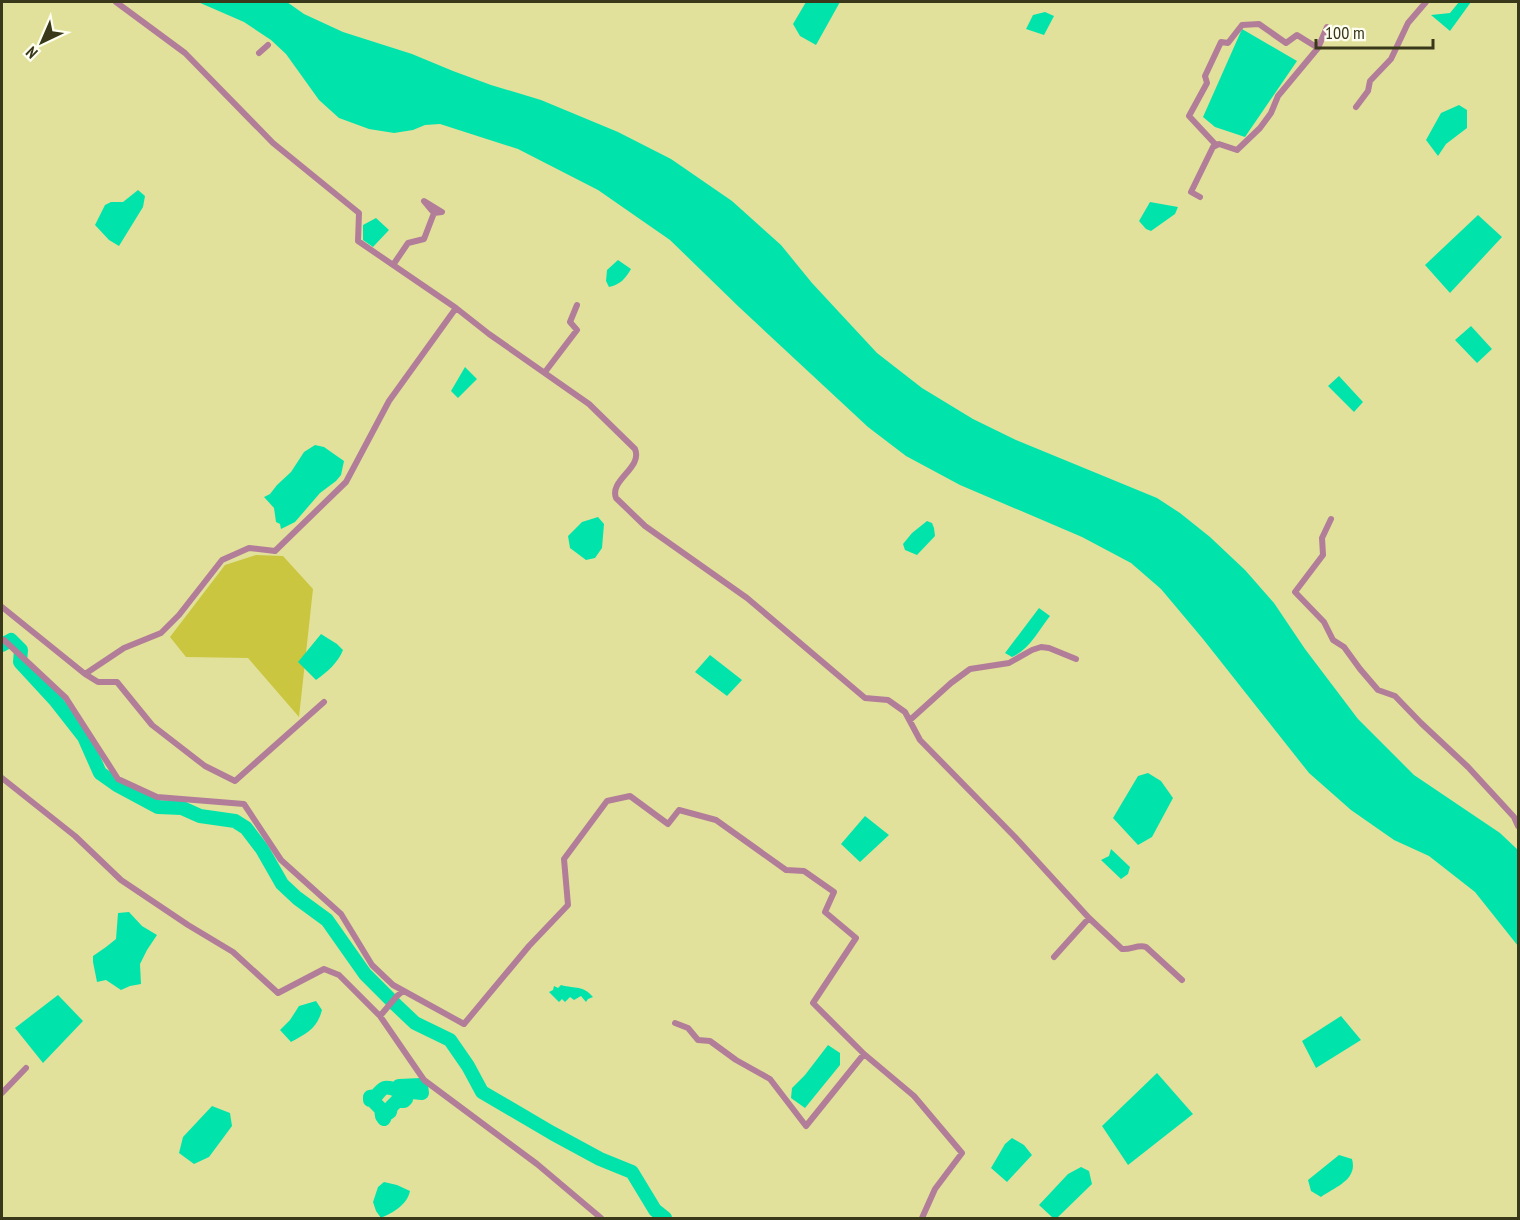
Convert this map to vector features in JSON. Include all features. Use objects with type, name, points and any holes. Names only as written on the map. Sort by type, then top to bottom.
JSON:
[{"type":"street","points":[[116,2],[185,52],[273,143],[359,213],[358,241],[589,404],[634,448],[637,452],[636,457],[628,474],[616,486],[614,494],[645,525],[747,598],[866,698],[888,700],[905,712],[920,740],[1015,837],[1089,918],[1122,949],[1146,947],[1182,980]]},
{"type":"street","points":[[1356,107],[1368,91],[1370,81],[1391,59],[1408,23],[1426,2]]},
{"type":"street","points":[[1216,146],[1189,116],[1207,83],[1205,76],[1221,42],[1228,43],[1242,25],[1259,24],[1286,43],[1297,35],[1318,48]]},
{"type":"street","points":[[1200,197],[1191,192],[1213,147],[1219,144],[1237,150],[1260,128],[1271,113],[1278,96],[1318,48],[1327,27]]},
{"type":"street","points":[[259,53],[268,45]]},
{"type":"street","points":[[330,189],[334,183]]},
{"type":"street","points":[[393,265],[408,243],[424,239],[434,213]]},
{"type":"street","points":[[545,372],[577,330],[570,322],[577,305]]},
{"type":"street","points":[[85,674],[124,648],[162,633],[222,560],[249,548],[275,551],[346,482],[389,400],[456,308]]},
{"type":"street","points":[[1331,519],[1322,538],[1323,555],[1295,592],[1324,622],[1334,640],[1344,647],[1378,690],[1395,696],[1468,767],[1514,817],[1518,826]]},
{"type":"street","points":[[2,607],[85,674],[98,682],[117,682],[152,725],[205,766],[235,781],[324,702]]},
{"type":"street","points":[[2,640],[66,698],[118,779],[157,796],[244,804],[281,860],[341,914],[372,965],[393,986],[464,1024],[529,946],[568,905],[564,859],[607,801],[630,796],[668,824],[679,810],[716,820],[786,870],[804,871],[834,892],[825,912],[856,938],[813,1003],[864,1054],[914,1096],[962,1153],[935,1189],[922,1218]]},
{"type":"street","points":[[910,720],[970,669],[1009,663],[1041,647],[1076,659]]},
{"type":"street","points":[[2,778],[75,836],[121,880],[233,952],[278,993],[324,969],[339,975],[380,1017],[424,1080],[537,1164],[601,1218]]},
{"type":"street","points":[[1054,957],[1089,918]]},
{"type":"street","points":[[380,1017],[403,991]]},
{"type":"street","points":[[675,1023],[688,1028],[698,1040],[710,1041],[736,1060],[770,1079],[806,1126],[864,1054]]},
{"type":"street","points":[[2,1093],[26,1068]]},
{"type":"shaded area","points":[[198,2],[287,2],[304,14],[343,32],[412,54],[491,85],[541,100],[618,132],[671,159],[732,201],[781,245],[812,283],[877,353],[922,388],[973,419],[1016,440],[1157,498],[1180,513],[1245,570],[1274,603],[1305,649],[1358,719],[1414,775],[1500,833],[1518,850],[1518,946],[1475,892],[1429,856],[1394,840],[1351,810],[1309,773],[1161,589],[1131,563],[1082,537],[960,485],[906,456],[868,427],[670,240],[598,190],[518,149],[440,124],[425,125],[413,130],[394,133],[369,129],[339,118],[319,100],[286,54],[271,40],[244,22]]},
{"type":"shaded area","points":[[806,2],[840,2],[816,45],[800,36],[793,24]]},
{"type":"shaded area","points":[[1459,2],[1471,2],[1450,31],[1431,15],[1450,13]]},
{"type":"shaded area","points":[[1045,12],[1054,16],[1044,35],[1026,29],[1033,15]]},
{"type":"shaded area","points":[[1242,29],[1297,61],[1245,137],[1215,127],[1203,117]]},
{"type":"shaded area","points":[[1459,105],[1467,110],[1467,128],[1446,144],[1438,156],[1426,140],[1441,113]]},
{"type":"shaded area","points":[[138,190],[145,196],[143,207],[119,246],[109,240],[95,225],[105,205],[111,202],[123,202]]},
{"type":"shaded area","points":[[1150,202],[1178,207],[1175,214],[1151,231],[1139,221]]},
{"type":"shaded area","points":[[1478,215],[1502,237],[1450,293],[1425,265]]},
{"type":"shaded area","points":[[376,218],[389,230],[373,247],[363,240],[363,225]]},
{"type":"shaded area","points":[[618,260],[631,269],[622,281],[609,287],[606,281],[607,270]]},
{"type":"shaded area","points":[[1471,326],[1492,349],[1477,363],[1455,340]]},
{"type":"shaded area","points":[[465,367],[477,379],[458,398],[451,391]]},
{"type":"shaded area","points":[[1339,376],[1363,402],[1354,412],[1328,386]]},
{"type":"shaded area","points":[[315,445],[324,447],[344,461],[341,475],[320,493],[295,522],[281,529],[280,524],[276,522],[274,508],[264,497],[270,494],[291,472],[304,452]]},
{"type":"shaded area","points":[[598,517],[604,524],[602,548],[595,558],[586,560],[570,548],[568,536],[582,522]]},
{"type":"shaded area","points":[[927,521],[932,523],[935,536],[917,555],[905,550],[903,544]]},
{"type":"shaded area","points":[[256,555],[283,556],[313,589],[299,717],[248,658],[186,657],[170,637],[225,565]]},
{"type":"shaded area","points":[[1039,608],[1050,616],[1033,639],[1024,650],[1012,657],[1005,653]]},
{"type":"shaded area","points":[[321,634],[343,650],[335,663],[316,680],[298,662]]},
{"type":"shaded area","points":[[710,655],[742,680],[727,696],[695,672]]},
{"type":"shaded area","points":[[1148,773],[1161,781],[1173,798],[1152,837],[1138,845],[1113,818],[1138,776]]},
{"type":"shaded area","points":[[865,816],[889,835],[860,862],[841,844]]},
{"type":"shaded area","points":[[1111,849],[1130,867],[1128,874],[1121,879],[1101,860],[1109,856]]},
{"type":"shaded area","points":[[129,912],[142,926],[157,935],[140,964],[141,984],[121,990],[106,980],[97,982],[93,956],[116,939],[118,913]]},
{"type":"shaded area","points":[[561,985],[582,989],[593,997],[586,1002],[581,996],[574,1000],[570,997],[565,1002],[562,999],[559,1002],[549,992],[554,986],[558,988]]},
{"type":"shaded area","points":[[58,995],[83,1021],[43,1063],[15,1028]]},
{"type":"shaded area","points":[[316,1001],[322,1010],[317,1022],[307,1033],[291,1042],[280,1030],[299,1006]]},
{"type":"shaded area","points":[[1341,1016],[1361,1040],[1316,1068],[1302,1041]]},
{"type":"shaded area","points":[[828,1045],[840,1053],[840,1065],[805,1108],[791,1098],[792,1088]]},
{"type":"shaded area","points":[[1157,1073],[1193,1114],[1128,1165],[1102,1126]]},
{"type":"shaded area","points":[[212,1106],[230,1113],[232,1126],[209,1157],[194,1164],[179,1153],[183,1137]]},
{"type":"shaded area","points":[[1012,1138],[1024,1145],[1032,1155],[1007,1182],[991,1168],[1005,1144]]},
{"type":"shaded area","points":[[1339,1155],[1352,1159],[1352,1172],[1349,1178],[1321,1197],[1311,1191],[1308,1180]]},
{"type":"shaded area","points":[[1081,1167],[1089,1171],[1092,1184],[1057,1218],[1053,1218],[1039,1205],[1068,1174]]},
{"type":"shaded area","points":[[384,1182],[410,1191],[403,1204],[381,1218],[373,1202],[378,1187]]},
{"type":"waterway","points":[[2,645],[11,640],[21,650],[20,662],[55,700],[84,737],[100,773],[158,807],[182,808],[200,816],[235,821],[246,828],[262,849],[282,884],[327,920],[365,974],[415,1023],[450,1040],[482,1092],[600,1159],[632,1172],[655,1210],[665,1218]]},
{"type":"waterway","points":[[421,1085],[422,1093],[412,1092],[405,1096],[404,1101],[397,1101],[384,1119],[381,1109],[370,1100],[370,1097],[376,1096],[386,1088],[398,1090],[399,1086],[421,1085]]}]
